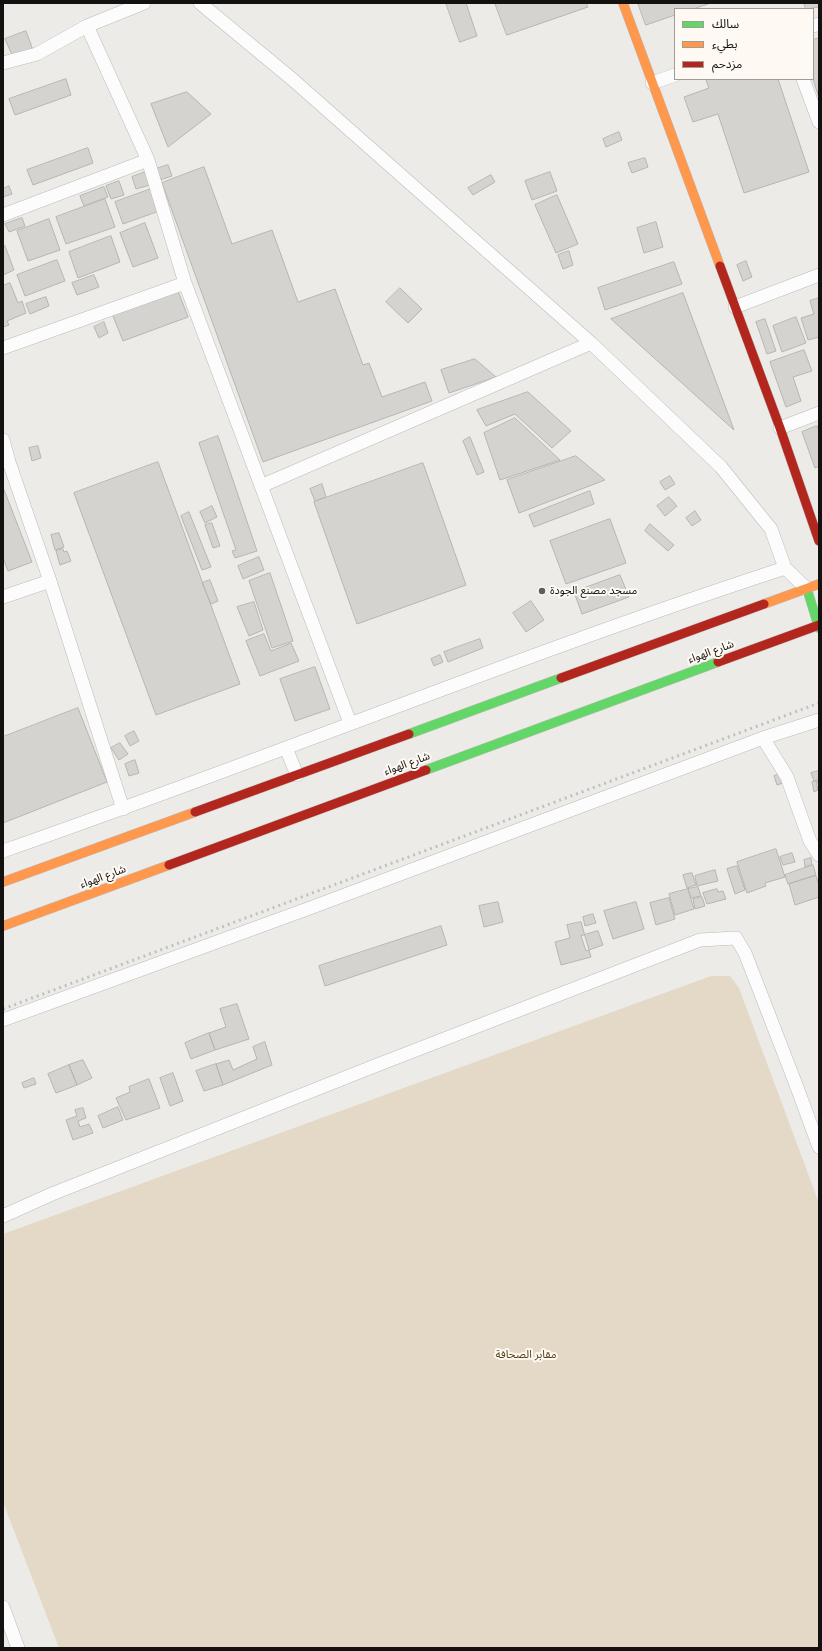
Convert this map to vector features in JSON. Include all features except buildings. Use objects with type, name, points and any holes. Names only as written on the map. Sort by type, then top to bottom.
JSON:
[{"type":"main road","points":[[623,3],[780,428],[819,541]]},
{"type":"main road","points":[[3,882],[813,586],[819,626]]},
{"type":"main road","name":"شارع الهواء","points":[[3,926],[819,626]]},
{"type":"street","points":[[3,63],[37,54],[87,26],[144,3]]},
{"type":"street","points":[[200,3],[292,79],[591,344],[721,467],[771,529],[785,568],[813,586]]},
{"type":"street","points":[[87,26],[148,160],[185,283],[350,723]]},
{"type":"street","points":[[652,83],[674,75]]},
{"type":"street","points":[[803,80],[819,122]]},
{"type":"street","points":[[3,215],[148,160]]},
{"type":"street","points":[[735,307],[819,275]]},
{"type":"street","points":[[3,348],[185,283]]},
{"type":"street","points":[[261,486],[591,344]]},
{"type":"street","points":[[780,428],[819,413]]},
{"type":"street","points":[[3,440],[6,463],[50,581],[123,809]]},
{"type":"street","points":[[3,851],[123,809],[350,723],[688,600],[785,568]]},
{"type":"street","points":[[3,597],[50,581]]},
{"type":"street","points":[[3,1020],[310,908],[763,738],[819,720]]},
{"type":"street","points":[[763,738],[787,777],[810,841],[819,855]]},
{"type":"street","points":[[286,748],[297,775]]},
{"type":"street","points":[[3,1216],[52,1194],[349,1076],[700,940],[736,938],[745,953],[796,1082],[819,1147]]},
{"type":"street","points":[[3,1608],[18,1648]]},
{"type":"green space","name":"مقابر الصحافة","points":[[711,976],[730,976],[739,988],[819,1203],[819,1648],[59,1648],[3,1502],[3,1234]]},
{"type":"railway","points":[[3,1009],[819,703]]},
{"type":"traffic: fast","points":[[807,589],[819,628]]},
{"type":"traffic: fast","points":[[426,770],[718,662]]},
{"type":"traffic: fast","points":[[409,734],[561,678]]},
{"type":"traffic: slow","points":[[623,3],[720,266]]},
{"type":"traffic: slow","points":[[764,604],[819,584]]},
{"type":"traffic: slow","points":[[3,882],[195,812]]},
{"type":"traffic: slow","points":[[3,926],[169,865]]},
{"type":"traffic: jam","points":[[720,266],[780,428],[819,541]]},
{"type":"traffic: jam","points":[[561,678],[764,604]]},
{"type":"traffic: jam","points":[[718,662],[819,625]]},
{"type":"traffic: jam","points":[[195,812],[409,734]]},
{"type":"traffic: jam","points":[[169,865],[426,770]]},
{"type":"place","name":"مسجد مصنع الجودة","points":[[542,591]]}]
